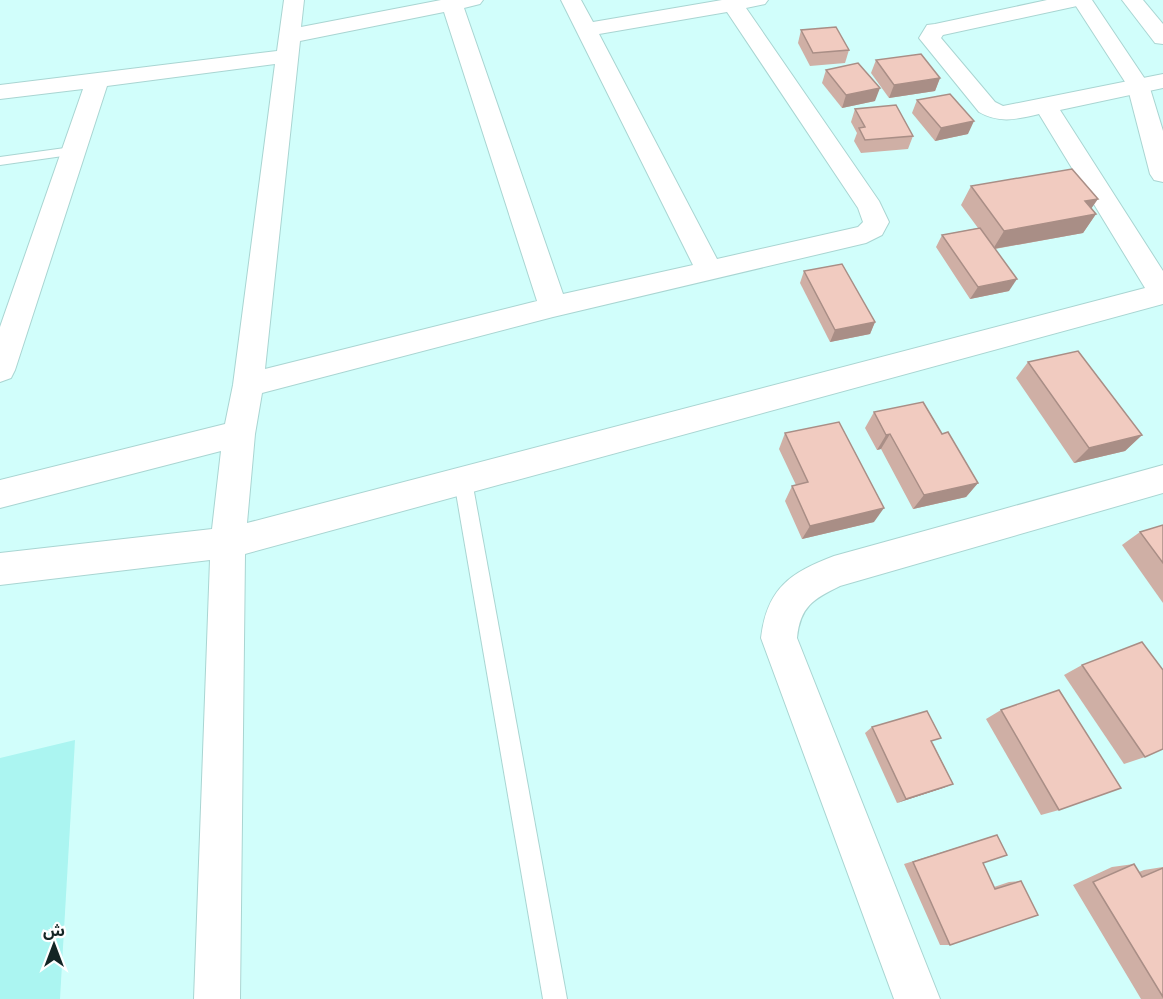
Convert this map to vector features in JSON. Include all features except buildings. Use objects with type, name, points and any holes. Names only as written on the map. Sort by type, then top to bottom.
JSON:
[{"type":"street","points":[[217,999],[228,543],[239,434],[248,385],[294,0]]},
{"type":"street","points":[[571,0],[709,270]]},
{"type":"street","points":[[975,0],[990,20]]},
{"type":"street","points":[[1077,0],[935,30],[930,38],[993,112],[1008,114],[1163,81]]},
{"type":"street","points":[[1082,0],[1138,85],[1163,174]]},
{"type":"street","points":[[1132,0],[1163,38]]},
{"type":"street","points":[[0,92],[97,80],[289,46],[464,2],[553,307]]},
{"type":"street","points":[[248,385],[553,307],[866,234],[873,229],[876,222],[870,207],[745,2],[586,30]]},
{"type":"street","points":[[0,370],[97,80]]},
{"type":"street","points":[[0,569],[228,543],[1163,294],[1046,106]]},
{"type":"street","points":[[0,494],[239,434]]},
{"type":"street","points":[[917,999],[779,638],[780,618],[789,599],[807,584],[834,572],[1163,479]]},
{"type":"lane","points":[[0,161],[72,151]]},
{"type":"lane","points":[[463,481],[555,999]]},
{"type":"shaded area","points":[[75,740],[60,999],[0,999],[0,758]]}]
